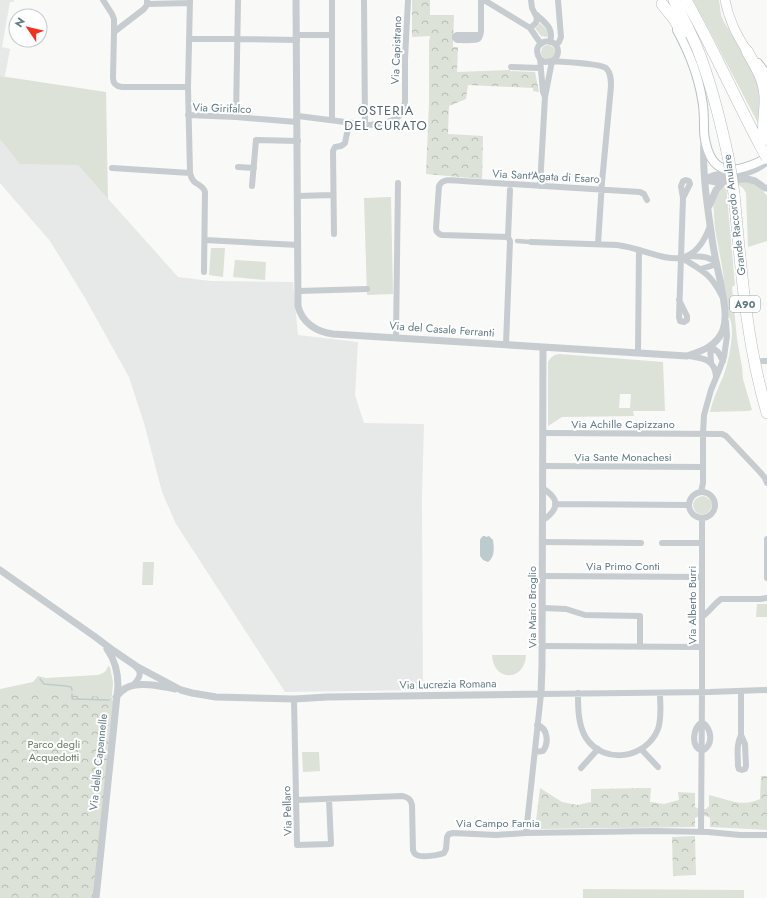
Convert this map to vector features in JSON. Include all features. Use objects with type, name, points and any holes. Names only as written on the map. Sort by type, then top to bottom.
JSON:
[{"type":"highway","name":"Grande Raccordo Anulare","points":[[674,0],[707,76],[729,161],[750,336],[756,372],[767,413]]},
{"type":"highway","points":[[686,0],[716,56],[730,87],[765,145]]},
{"type":"highway","points":[[661,2],[674,19],[707,76]]},
{"type":"highway","points":[[747,51],[760,73],[764,84],[765,98],[763,128],[767,158]]},
{"type":"main road","points":[[725,0],[733,26],[747,51],[767,75]]},
{"type":"main road","points":[[661,2],[694,67],[703,102],[704,139],[711,159],[717,166],[731,170],[743,168],[767,158]]},
{"type":"street","points":[[103,0],[113,15],[114,32],[112,78],[115,84],[122,87],[188,87]]},
{"type":"street","points":[[236,117],[238,0]]},
{"type":"street","name":"Via del Casale Ferranti","points":[[296,0],[298,119],[298,306],[306,322],[320,331],[333,334],[687,356],[703,351],[717,339],[722,331],[725,313],[710,226],[705,180],[704,139]]},
{"type":"street","points":[[332,0],[332,120]]},
{"type":"street","points":[[364,0],[365,124]]},
{"type":"street","name":"Via Capistrano","points":[[298,119],[332,120],[365,124],[383,123],[399,116],[404,108],[405,100],[405,59],[408,0]]},
{"type":"street","points":[[480,35],[482,0],[530,28],[539,45],[538,54],[545,97]]},
{"type":"street","points":[[531,0],[532,9],[550,29],[553,43],[558,48],[558,52],[566,61],[571,63]]},
{"type":"street","points":[[539,45],[543,42],[559,42],[561,37],[558,0]]},
{"type":"street","points":[[114,32],[144,9],[147,2],[190,2],[188,115]]},
{"type":"street","points":[[530,28],[536,23],[538,18],[537,15]]},
{"type":"street","points":[[189,40],[297,38],[332,35]]},
{"type":"street","points":[[540,186],[545,97],[552,61],[557,56],[558,52]]},
{"type":"street","points":[[540,59],[545,62],[552,61],[597,65],[606,69],[610,74],[611,83],[598,244]]},
{"type":"street","points":[[511,67],[540,68]]},
{"type":"street","name":"Via Girifalco","points":[[190,173],[188,115],[298,119]]},
{"type":"street","points":[[334,234],[334,149],[335,147],[341,146],[345,142],[349,123]]},
{"type":"street","points":[[252,186],[256,140],[298,141]]},
{"type":"street","points":[[705,180],[712,176],[749,172],[767,162]]},
{"type":"street","points":[[238,167],[254,168]]},
{"type":"street","points":[[112,168],[190,173],[192,180],[205,191],[204,272]]},
{"type":"street","points":[[758,168],[756,172],[766,190]]},
{"type":"street","points":[[705,180],[723,182],[743,179],[754,182],[766,190]]},
{"type":"street","name":"Via Sant'Agata di Esaro","points":[[509,239],[442,235],[437,232],[439,186],[441,182],[446,180],[640,192],[644,194],[647,200]]},
{"type":"street","points":[[708,208],[715,191],[723,182]]},
{"type":"street","points":[[396,337],[398,183]]},
{"type":"street","points":[[506,344],[510,190]]},
{"type":"street","points":[[298,196],[333,195]]},
{"type":"street","points":[[679,300],[682,258],[683,198]]},
{"type":"street","points":[[509,239],[531,242],[621,246],[659,256],[682,258],[688,256],[703,243],[710,226]]},
{"type":"street","points":[[205,240],[298,245]]},
{"type":"street","points":[[638,353],[639,250]]},
{"type":"street","points":[[688,256],[711,258],[717,264],[701,269]]},
{"type":"street","points":[[682,258],[706,273],[712,279],[723,298]]},
{"type":"street","points":[[299,291],[368,289]]},
{"type":"street","points":[[701,492],[703,483],[702,467],[704,415],[706,404],[723,361],[726,349],[727,332],[725,313]]},
{"type":"street","points":[[710,346],[717,350],[723,361]]},
{"type":"street","points":[[710,346],[711,362],[715,369],[716,379]]},
{"type":"street","name":"Via Mario Broglio","points":[[541,694],[543,608],[543,347]]},
{"type":"street","points":[[543,357],[548,352],[556,348]]},
{"type":"street","points":[[687,356],[703,358],[711,362]]},
{"type":"street","name":"Via Achille Capizzano","points":[[543,433],[721,434],[725,435],[765,478],[767,483]]},
{"type":"street","name":"Via Sante Monachesi","points":[[543,466],[702,467]]},
{"type":"street","points":[[542,520],[552,513],[555,504],[553,497],[543,488]]},
{"type":"street","points":[[701,492],[710,494],[716,504],[715,510],[712,514],[707,518],[702,519],[693,515],[689,505],[693,496],[701,492]]},
{"type":"street","points":[[555,504],[689,505]]},
{"type":"street","name":"Via Alberto Burri","points":[[701,832],[702,519]]},
{"type":"street","points":[[767,539],[767,578]]},
{"type":"street","points":[[543,542],[641,543]]},
{"type":"street","points":[[662,543],[702,543]]},
{"type":"street","name":"Via delle Capannelle","points":[[0,570],[136,666]]},
{"type":"street","name":"Via Primo Conti","points":[[543,576],[702,577]]},
{"type":"street","points":[[702,616],[722,599],[767,598]]},
{"type":"street","points":[[543,608],[566,609],[586,615],[640,616],[640,647]]},
{"type":"street","name":"Via delle Capannelle","points":[[94,636],[111,654],[117,675],[96,898]]},
{"type":"street","points":[[542,646],[702,647]]},
{"type":"street","points":[[126,665],[132,665],[136,666],[140,671],[140,676],[133,685],[126,683],[117,675],[120,668],[126,665]]},
{"type":"street","name":"Via Lucrezia Romana","points":[[136,666],[181,690],[216,697],[294,699],[327,697],[578,693],[741,692],[767,690]]},
{"type":"street","points":[[116,697],[124,689],[140,684],[181,690]]},
{"type":"street","points":[[741,692],[741,735],[738,744],[738,766],[739,769],[742,770],[745,769],[746,766],[745,745],[741,735]]},
{"type":"street","points":[[578,693],[579,719],[588,740],[598,749],[606,753],[616,755],[629,754],[641,749],[651,742],[658,729],[660,719],[660,693]]},
{"type":"street","points":[[526,833],[541,694]]},
{"type":"street","name":"Via Pellaro","points":[[294,699],[298,845],[330,844],[329,799]]},
{"type":"street","points":[[535,752],[543,751],[547,743],[544,730],[542,727],[537,725]]},
{"type":"street","points":[[581,768],[598,749]]},
{"type":"street","points":[[641,749],[658,767]]},
{"type":"street","name":"Via Campo Farnia","points":[[296,800],[402,796],[409,798],[412,805],[414,851],[418,856],[439,855],[444,853],[446,849],[447,836],[451,833],[493,835],[656,831],[767,835]]},
{"type":"shaded area","points":[[0,0],[14,0],[14,2],[10,2],[8,8],[2,47],[10,49],[5,76],[0,76]]},
{"type":"shaded area","points":[[0,137],[78,165],[178,277],[211,281],[293,282],[298,335],[358,342],[355,395],[364,423],[424,424],[422,499],[423,690],[285,692],[176,524],[162,492],[144,423],[129,377],[85,298],[50,241],[0,183]]},
{"type":"shaded area","points":[[483,536],[489,536],[493,540],[493,555],[488,562],[483,560],[480,556],[480,540]]},
{"type":"green space","points":[[412,0],[430,0],[430,15],[454,15],[453,47],[458,47],[457,72],[510,70],[535,72],[539,92],[533,91],[533,88],[468,85],[466,99],[449,106],[448,134],[483,136],[482,179],[426,174],[430,36],[412,37]]},
{"type":"green space","points":[[693,0],[719,0],[721,15],[724,22],[760,81],[760,127],[705,22]]},
{"type":"green space","points":[[540,23],[548,31],[549,34],[547,37],[541,36],[535,28]]},
{"type":"green space","points":[[548,45],[553,47],[555,52],[553,57],[548,59],[543,57],[541,52],[543,47]]},
{"type":"green space","points":[[0,76],[106,92],[108,199],[78,165],[20,164],[0,139]]},
{"type":"green space","points":[[737,182],[754,184],[767,196],[767,241],[748,247],[746,193],[743,188],[737,184]]},
{"type":"green space","points":[[726,185],[735,285],[732,287],[737,339],[743,379],[752,410],[710,412],[723,377],[730,351],[732,334],[732,326],[729,317],[715,229],[713,201],[719,188]]},
{"type":"green space","points":[[391,197],[393,294],[367,295],[364,198]]},
{"type":"green space","points":[[211,248],[225,248],[223,277],[209,275]]},
{"type":"green space","points":[[235,260],[266,262],[265,280],[233,277]]},
{"type":"green space","points":[[557,354],[663,362],[665,411],[633,411],[634,416],[562,417],[548,426],[548,362],[552,356]],"holes":[[[620,394],[631,394],[630,408],[619,408]]]},
{"type":"green space","points":[[703,496],[709,499],[712,503],[709,511],[702,515],[694,509],[693,504],[698,497]]},
{"type":"green space","points":[[143,562],[154,562],[153,585],[142,585]]},
{"type":"green space","points":[[757,604],[767,604],[767,617],[756,617]]},
{"type":"green space","points":[[492,655],[526,655],[524,664],[520,670],[515,674],[509,675],[503,674],[498,670],[494,664]]},
{"type":"green space","points":[[108,666],[110,667],[113,682],[111,697],[114,703],[0,696],[0,689],[33,682],[38,676],[46,678],[98,675],[102,674]]},
{"type":"green space","name":"Parco degli Acquedotti","points":[[0,693],[111,697],[114,703],[94,898],[0,898]]},
{"type":"green space","points":[[302,752],[319,752],[320,771],[303,772]]},
{"type":"green space","points":[[761,776],[767,776],[767,830],[710,827],[710,818],[706,816],[699,816],[695,818],[695,827],[535,829],[540,788],[562,802],[577,805],[591,802],[591,789],[651,788],[650,802],[664,804],[679,800],[678,792],[695,793],[695,807],[699,809],[706,809],[709,806],[709,795],[740,803],[753,802],[760,799]]},
{"type":"green space","points":[[695,836],[696,875],[673,876],[672,837]]},
{"type":"green space","points":[[583,889],[744,890],[744,898],[583,898]]},
{"type":"waterway","points":[[40,679],[44,684],[71,687],[72,690]]},
{"type":"waterway","points":[[72,694],[73,699],[109,700]]},
{"type":"district","name":"OSTERIA DEL CURATO","points":[[386,118]]}]
